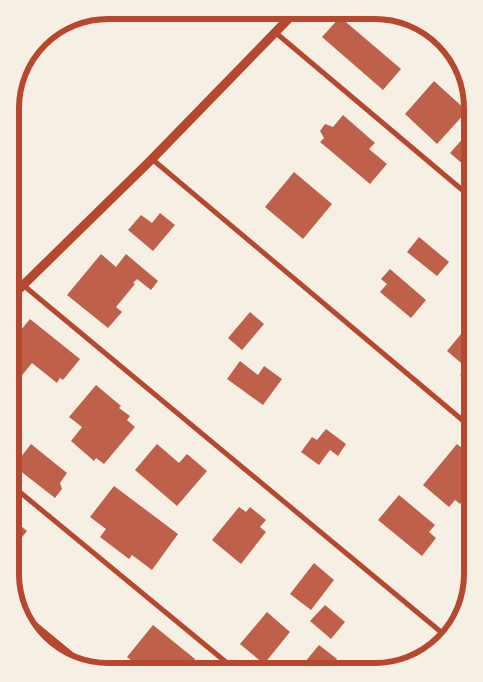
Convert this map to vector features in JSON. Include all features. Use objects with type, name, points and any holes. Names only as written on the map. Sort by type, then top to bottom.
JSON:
[{"type":"street","points":[[19,288],[152,159],[289,19]]},
{"type":"street","points":[[276,33],[464,191]]},
{"type":"street","points":[[152,159],[464,421]]},
{"type":"street","points":[[23,284],[442,633]]},
{"type":"street","points":[[19,491],[227,663]]},
{"type":"street","points":[[34,624],[72,655]]},
{"type":"building","points":[[338,19],[342,19],[401,69],[383,90],[322,37]]},
{"type":"building","points":[[434,81],[464,108],[464,114],[437,144],[405,114]]},
{"type":"building","points":[[343,115],[375,143],[369,149],[387,164],[370,184],[320,142],[324,138],[320,131],[325,124],[333,127]]},
{"type":"building","points":[[464,137],[464,165],[450,153]]},
{"type":"building","points":[[294,172],[332,204],[303,239],[265,207]]},
{"type":"building","points":[[160,213],[175,225],[153,251],[128,230],[141,215],[152,223]]},
{"type":"building","points":[[419,237],[449,262],[437,276],[407,252]]},
{"type":"building","points":[[101,254],[116,267],[126,254],[158,281],[151,290],[137,279],[116,307],[122,312],[108,328],[67,295]]},
{"type":"building","points":[[390,269],[426,300],[411,318],[380,292],[387,284],[381,279]]},
{"type":"building","points":[[250,312],[264,324],[242,350],[228,338]]},
{"type":"building","points":[[30,319],[80,359],[63,380],[60,378],[57,383],[32,363],[19,379],[19,332]]},
{"type":"building","points":[[464,330],[464,365],[447,351]]},
{"type":"building","points":[[240,361],[258,375],[264,366],[282,379],[263,405],[227,379]]},
{"type":"building","points":[[96,385],[121,406],[119,408],[130,416],[127,420],[135,427],[104,464],[96,458],[94,461],[71,441],[82,427],[69,417]]},
{"type":"building","points":[[326,429],[346,444],[338,456],[330,450],[319,465],[301,452],[312,437],[317,440]]},
{"type":"building","points":[[31,444],[67,473],[60,483],[62,489],[55,498],[19,470],[19,460]]},
{"type":"building","points":[[157,444],[179,463],[187,454],[207,471],[177,506],[135,470]]},
{"type":"building","points":[[457,444],[464,450],[464,499],[460,504],[455,500],[449,507],[423,485]]},
{"type":"building","points":[[114,486],[178,534],[152,570],[132,555],[129,559],[100,537],[106,529],[90,517]]},
{"type":"building","points":[[399,495],[435,525],[429,532],[436,538],[422,556],[378,520]]},
{"type":"building","points":[[239,507],[246,512],[250,507],[266,520],[260,527],[266,532],[241,564],[212,540]]},
{"type":"building","points":[[19,524],[27,531],[19,541]]},
{"type":"building","points":[[314,563],[334,580],[311,610],[290,594]]},
{"type":"building","points":[[325,605],[345,622],[331,639],[310,621]]},
{"type":"building","points":[[267,612],[290,632],[265,663],[240,644]]},
{"type":"building","points":[[153,625],[195,659],[192,663],[135,663],[127,657]]},
{"type":"building","points":[[319,645],[337,659],[334,663],[305,662]]}]
